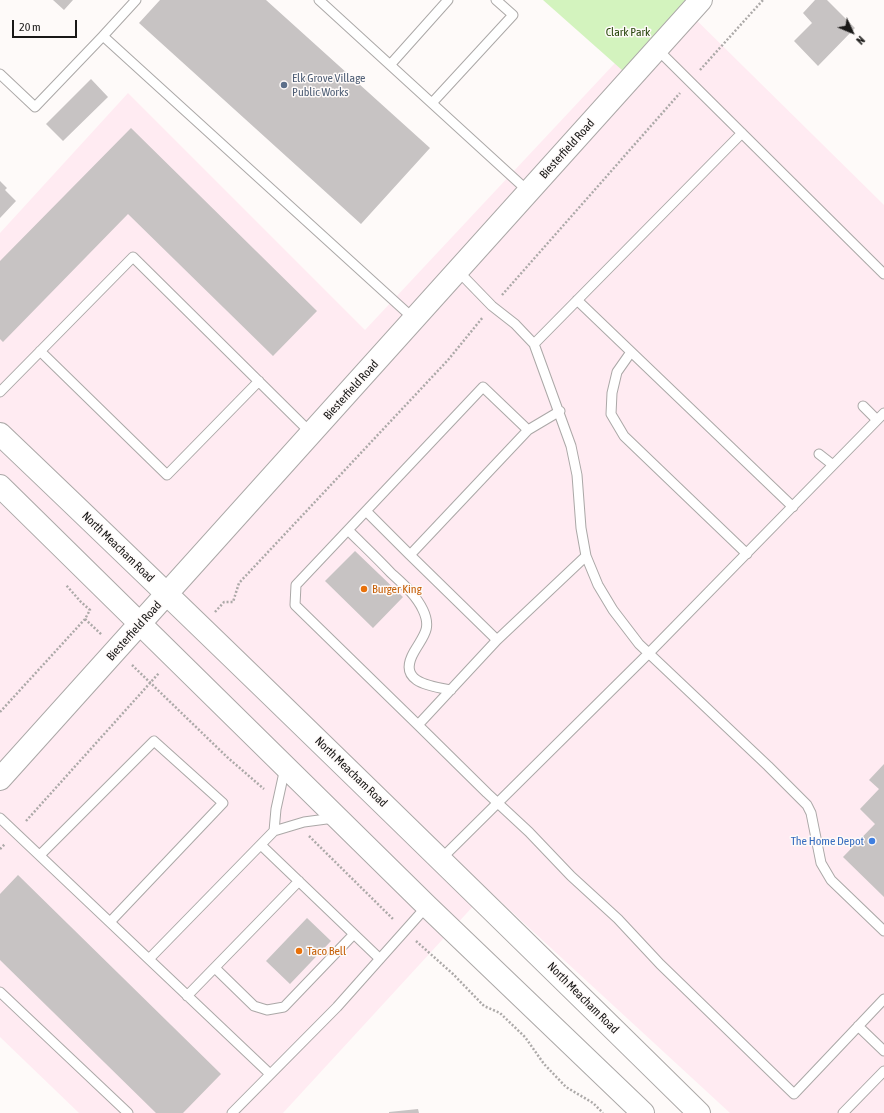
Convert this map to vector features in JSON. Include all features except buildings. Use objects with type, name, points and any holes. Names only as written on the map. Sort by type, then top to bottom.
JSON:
[{"type":"main road","name":"Biesterfield Road","points":[[0,779],[701,0]]},
{"type":"main road","name":"North Meacham Road","points":[[0,434],[168,594],[441,859],[699,1113]]},
{"type":"main road","points":[[0,486],[141,623],[427,906],[643,1113]]},
{"type":"lane","points":[[0,74],[35,107],[136,0]]},
{"type":"lane","points":[[319,0],[529,192]]},
{"type":"lane","points":[[390,65],[448,0]]},
{"type":"lane","points":[[432,103],[512,15],[496,0]]},
{"type":"lane","points":[[103,36],[414,319]]},
{"type":"lane","points":[[657,49],[884,274]]},
{"type":"lane","points":[[534,344],[742,133]]},
{"type":"lane","points":[[0,392],[134,257],[312,434]]},
{"type":"lane","points":[[458,271],[492,306],[515,324],[534,344],[560,411],[571,446],[578,475],[581,528],[586,556],[598,584],[613,610],[634,638],[807,805],[811,813],[820,863],[831,880],[884,932]]},
{"type":"lane","points":[[577,300],[793,507]]},
{"type":"lane","points":[[40,351],[167,475],[259,381]]},
{"type":"lane","points":[[631,352],[617,372],[612,393],[611,414],[624,436],[747,554]]},
{"type":"lane","points":[[528,430],[483,387],[296,585],[295,605],[498,804],[529,832],[571,876],[618,919],[660,964],[794,1094],[884,999]]},
{"type":"lane","points":[[863,406],[877,420]]},
{"type":"lane","points":[[410,556],[528,430],[560,411]]},
{"type":"lane","points":[[441,859],[649,653],[884,413]]},
{"type":"lane","points":[[819,454],[833,465]]},
{"type":"lane","points":[[366,511],[497,640]]},
{"type":"lane","points":[[348,530],[407,589],[416,599],[423,611],[427,622],[426,632],[412,657],[410,672],[414,678],[422,684],[451,690]]},
{"type":"lane","points":[[418,724],[497,640],[586,556]]},
{"type":"lane","points":[[40,856],[154,741],[222,803],[110,922]]},
{"type":"lane","points":[[274,831],[285,766]]},
{"type":"lane","points":[[149,959],[274,831],[304,822],[337,817]]},
{"type":"lane","points":[[0,818],[270,1074]]},
{"type":"lane","points":[[261,845],[380,959]]},
{"type":"lane","points":[[188,996],[299,881]]},
{"type":"lane","points":[[232,1113],[337,1007],[427,906]]},
{"type":"lane","points":[[215,968],[254,1006],[267,1010],[284,1007],[354,934]]},
{"type":"lane","points":[[0,992],[128,1113]]},
{"type":"lane","points":[[858,1026],[884,1051]]},
{"type":"lane","points":[[843,1113],[884,1071]]},
{"type":"path","points":[[0,712],[85,619],[90,610]]},
{"type":"path","points":[[0,849],[150,683],[278,802]]},
{"type":"path","points":[[297,824],[378,905],[453,974],[484,1006],[500,1013],[525,1037],[544,1064],[566,1087],[593,1103],[603,1113]]},
{"type":"shaded area","points":[[674,0],[676,0],[884,205],[884,1113],[730,1113],[488,890],[283,1113],[79,1113],[0,1037],[0,233],[128,93],[365,330]]},
{"type":"green space","name":"Clark Park","points":[[543,0],[701,0],[631,78]]},
{"type":"place","name":"Elk Grove Village Public Works","points":[[284,85]]},
{"type":"place","name":"Burger King","points":[[364,589]]},
{"type":"place","name":"The Home Depot","points":[[872,841]]},
{"type":"place","name":"Taco Bell","points":[[299,951]]}]
